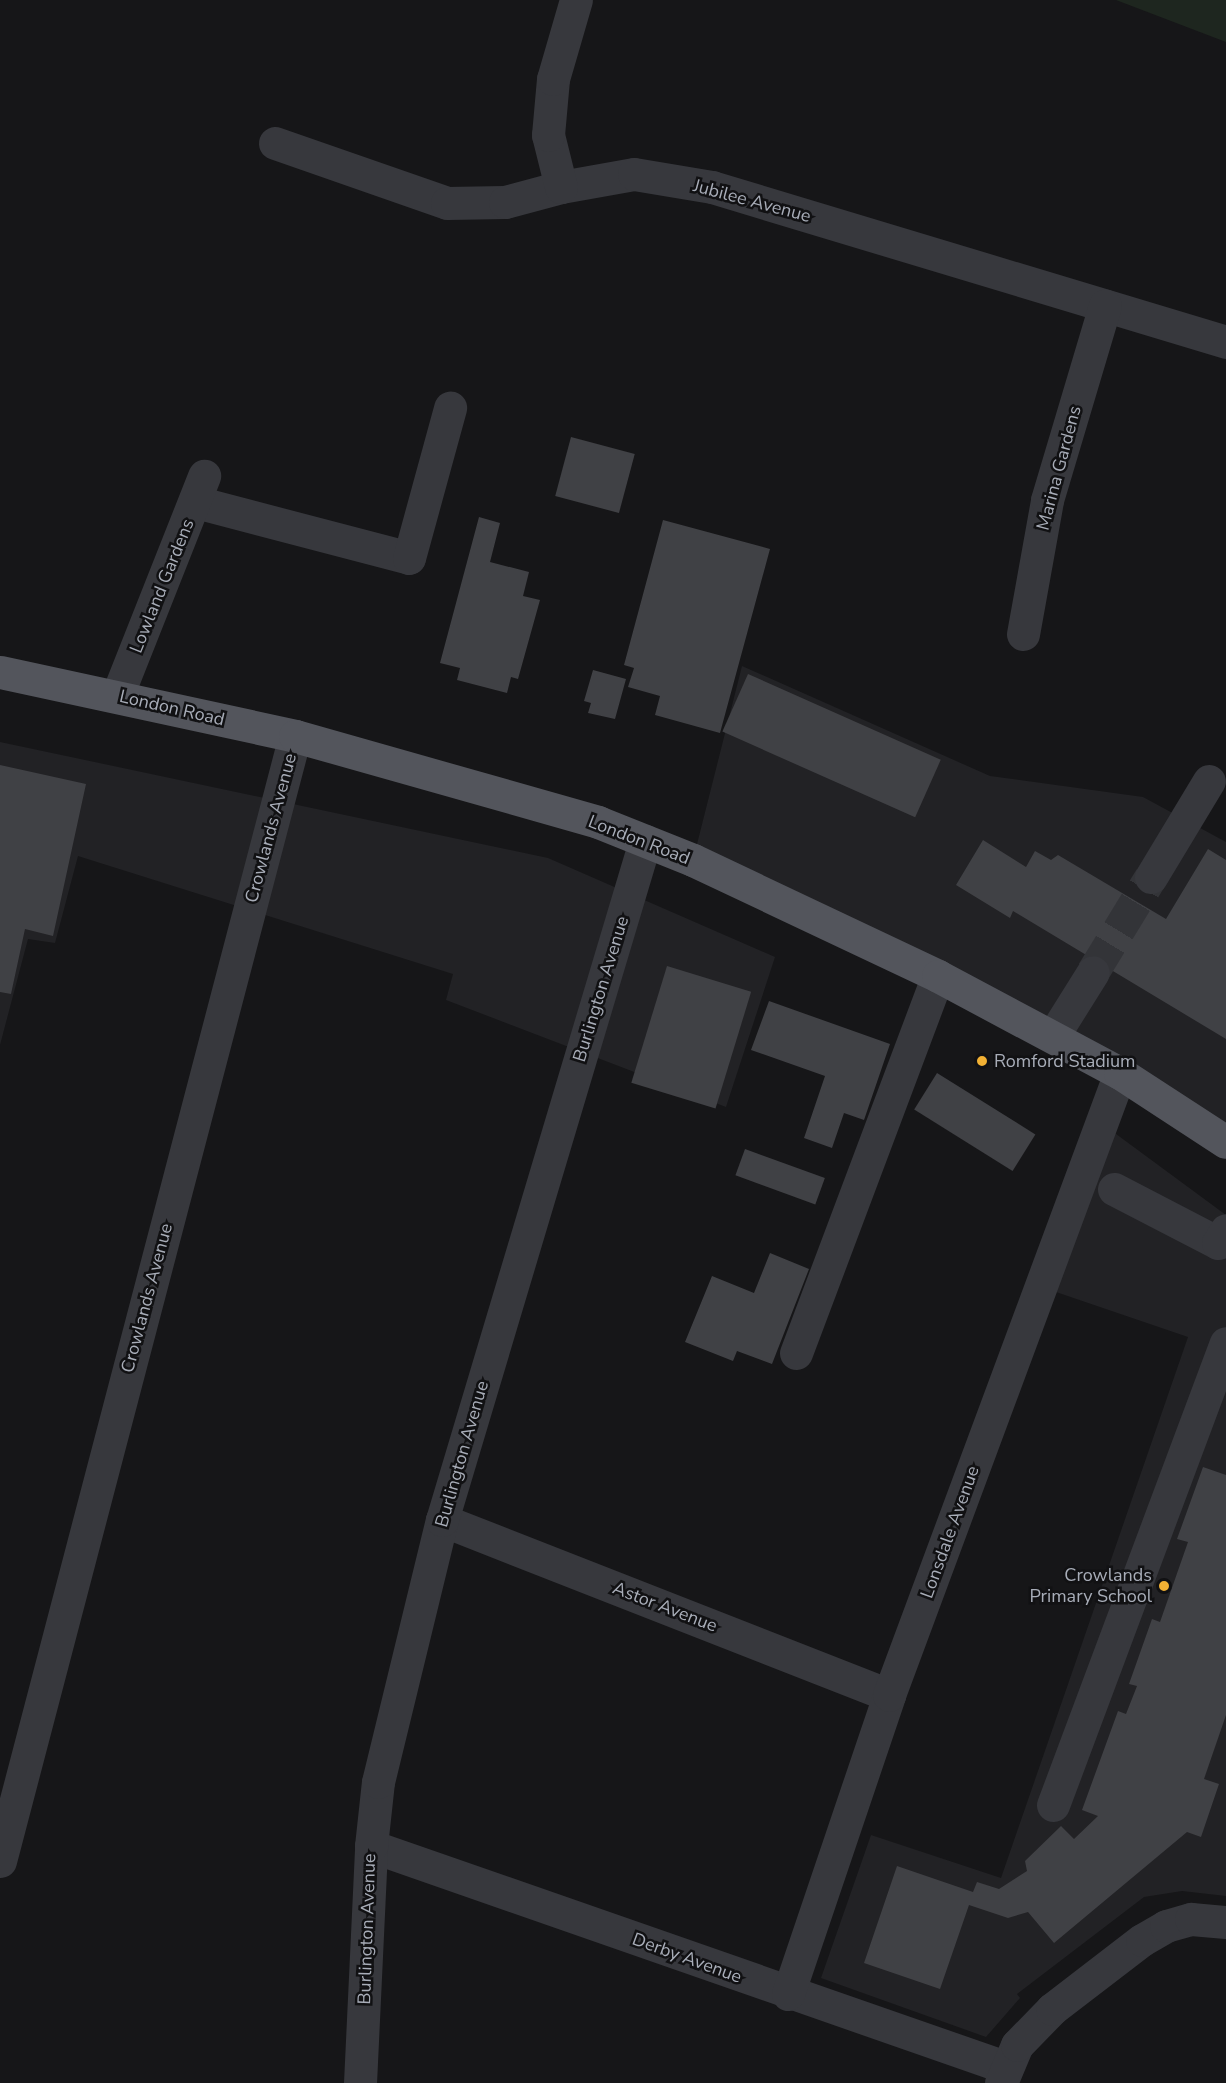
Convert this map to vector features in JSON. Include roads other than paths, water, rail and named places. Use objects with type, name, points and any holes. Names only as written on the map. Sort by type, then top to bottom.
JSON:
[{"type":"main road","name":"London Road","points":[[0,672],[295,736],[598,822],[645,841],[939,976],[1120,1073],[1226,1142]]},
{"type":"street","points":[[561,187],[548,135],[553,80],[576,0]]},
{"type":"street","name":"Jubilee Avenue","points":[[275,143],[447,203],[505,202],[561,187],[634,174],[712,187],[1226,342]]},
{"type":"street","name":"Marina Gardens","points":[[1023,634],[1047,500],[1105,305]]},
{"type":"street","name":"Lowland Gardens","points":[[117,696],[200,489],[409,558],[450,408]]},
{"type":"street","name":"Crowlands Avenue","points":[[0,1861],[295,736]]},
{"type":"street","points":[[1151,877],[1209,781]]},
{"type":"street","name":"Burlington Avenue","points":[[360,2083],[370,1846],[378,1782],[442,1520],[645,841]]},
{"type":"street","points":[[1053,1036],[1093,972]]},
{"type":"street","points":[[796,1353],[939,976]]},
{"type":"street","name":"Lonsdale Avenue","points":[[788,1994],[889,1695],[1120,1073]]},
{"type":"street","points":[[1114,1189],[1223,1247]]},
{"type":"street","points":[[1053,1805],[1226,1343]]},
{"type":"street","name":"Astor Avenue","points":[[442,1520],[889,1695]]},
{"type":"street","name":"Derby Avenue","points":[[370,1846],[788,1994],[1003,2075]]},
{"type":"street","points":[[1003,2075],[1017,2045],[1052,2009],[1142,1940],[1166,1926],[1191,1919],[1226,1922]]},
{"type":"tunnel","points":[[1093,972],[1151,877]]},
{"type":"place","name":"Romford Stadium","points":[[982,1061]]},
{"type":"place","name":"Crowlands Primary School","points":[[1164,1586]]}]
